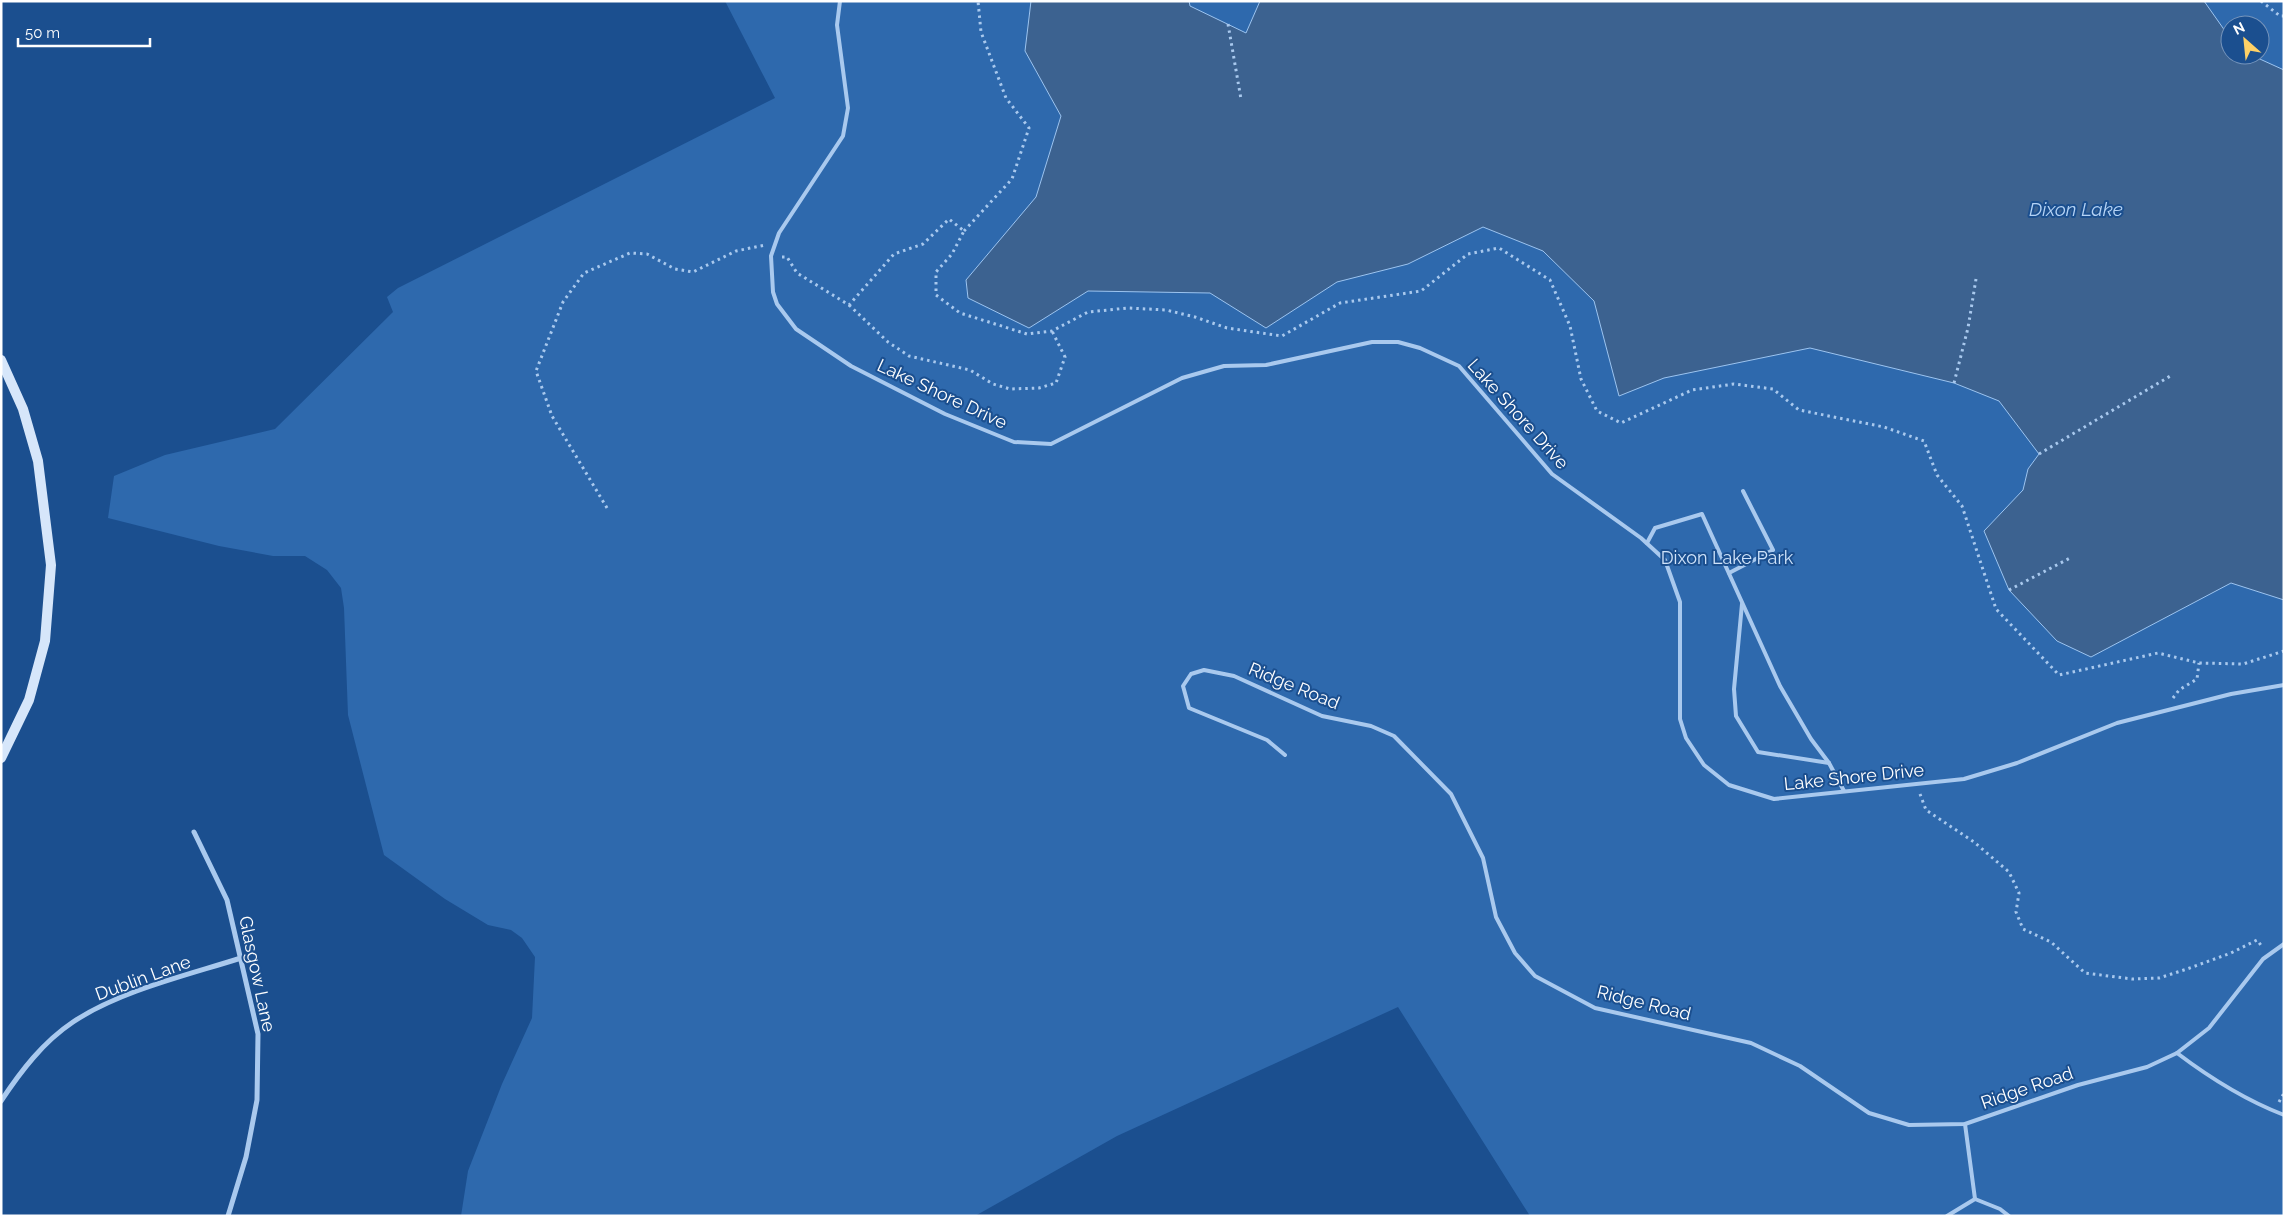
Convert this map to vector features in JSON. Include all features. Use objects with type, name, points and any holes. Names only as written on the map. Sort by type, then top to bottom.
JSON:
[{"type":"street","points":[[1,360],[23,409],[38,461],[51,565],[45,641],[29,700],[1,758]]},
{"type":"street","name":"Glasgow Lane","points":[[194,832],[227,900],[258,1034],[256,1100],[246,1157],[228,1216]]},
{"type":"street","name":"Dublin Lane","points":[[1,1100],[34,1056],[73,1022],[111,1001],[241,958]]},
{"type":"lane","name":"Lake Shore Drive","points":[[840,1],[837,25],[848,108],[843,136],[779,234],[771,256],[773,292],[777,304],[796,329],[851,366],[945,414],[1014,442],[1051,444],[1182,378],[1224,366],[1266,365],[1372,342],[1398,342],[1420,348],[1459,366],[1552,474],[1647,543],[1665,560],[1680,602],[1680,719],[1686,738],[1704,765],[1729,785],[1774,799],[1964,778],[2017,763],[2117,723],[2231,694],[2284,685]]},
{"type":"lane","points":[[1729,573],[1773,550],[1743,491]]},
{"type":"lane","points":[[1647,543],[1655,528],[1702,514],[1780,686],[1811,738],[1829,763],[1844,791]]},
{"type":"lane","points":[[1742,601],[1734,689],[1736,716],[1758,752],[1829,763]]},
{"type":"lane","name":"Ridge Road","points":[[1285,755],[1267,740],[1189,708],[1183,686],[1191,674],[1204,670],[1234,676],[1322,716],[1372,726],[1394,736],[1451,794],[1483,858],[1496,917],[1514,953],[1535,976],[1596,1008],[1750,1043],[1800,1066],[1868,1113],[1909,1125],[1965,1124],[2078,1085],[2147,1067],[2178,1052],[2209,1028],[2268,955],[2284,944]]},
{"type":"lane","points":[[2178,1052],[2206,1075],[2259,1105],[2284,1115]]},
{"type":"lane","points":[[1965,1124],[1975,1199]]},
{"type":"lane","points":[[1947,1216],[1975,1199]]},
{"type":"lane","points":[[1975,1199],[2000,1209],[2009,1216]]},
{"type":"path","points":[[978,1],[981,32],[1006,98],[1029,128],[1012,179],[964,231],[952,254],[936,272],[936,295],[960,313],[1027,334],[1052,331],[1088,312],[1128,308],[1166,310],[1227,328],[1282,336],[1340,303],[1421,291],[1468,254],[1499,248],[1550,280],[1570,326],[1581,379],[1597,411],[1621,423],[1692,390],[1734,384],[1773,389],[1798,410],[1884,427],[1924,441],[1937,474],[1962,506],[1996,609],[2059,675],[2158,653],[2199,663],[2243,664],[2284,652]]},
{"type":"path","points":[[2261,1],[2280,16],[2284,16]]},
{"type":"path","points":[[1228,24],[1241,99]]},
{"type":"path","points":[[849,305],[894,254],[923,244],[949,218],[964,231]]},
{"type":"path","points":[[607,508],[552,416],[536,371],[563,302],[584,273],[630,253],[647,254],[676,269],[693,272],[736,251],[758,245],[775,245]]},
{"type":"path","points":[[771,256],[787,257],[797,273],[849,305],[888,342],[909,356],[970,370],[993,384],[1010,389],[1039,388],[1056,383],[1065,357],[1052,331]]},
{"type":"path","points":[[1954,383],[1968,328],[1976,279]]},
{"type":"path","points":[[2039,454],[2172,376]]},
{"type":"path","points":[[2009,590],[2072,557]]},
{"type":"path","points":[[2171,710],[2170,703],[2179,690],[2197,679],[2199,663]]},
{"type":"path","points":[[1916,784],[1926,810],[1974,842],[2009,872],[2019,893],[2016,912],[2024,929],[2051,942],[2085,973],[2132,978],[2159,978],[2231,953],[2256,940],[2268,955]]},
{"type":"green space","name":"Dixon Lake Park","points":[[725,1],[2284,1],[2284,1216],[1530,1216],[1398,1007],[1117,1136],[975,1216],[461,1216],[468,1171],[502,1084],[532,1018],[535,957],[522,938],[511,930],[488,925],[445,899],[384,855],[348,715],[344,608],[341,588],[327,570],[305,556],[273,556],[219,546],[108,518],[114,476],[165,455],[275,429],[393,312],[387,297],[398,288],[775,98]]},
{"type":"water","name":"Dixon Lake","points":[[1031,1],[1189,1],[1190,6],[1246,33],[1260,1],[2204,1],[2220,24],[2220,65],[2270,64],[2284,70],[2284,600],[2231,583],[2091,657],[2057,641],[2009,590],[1984,531],[2023,490],[2028,469],[2039,454],[1999,401],[1954,383],[1810,348],[1664,378],[1619,396],[1594,301],[1543,251],[1483,227],[1408,264],[1337,282],[1266,328],[1210,293],[1088,291],[1029,328],[968,298],[966,280],[1036,197],[1061,116],[1025,51]]}]
